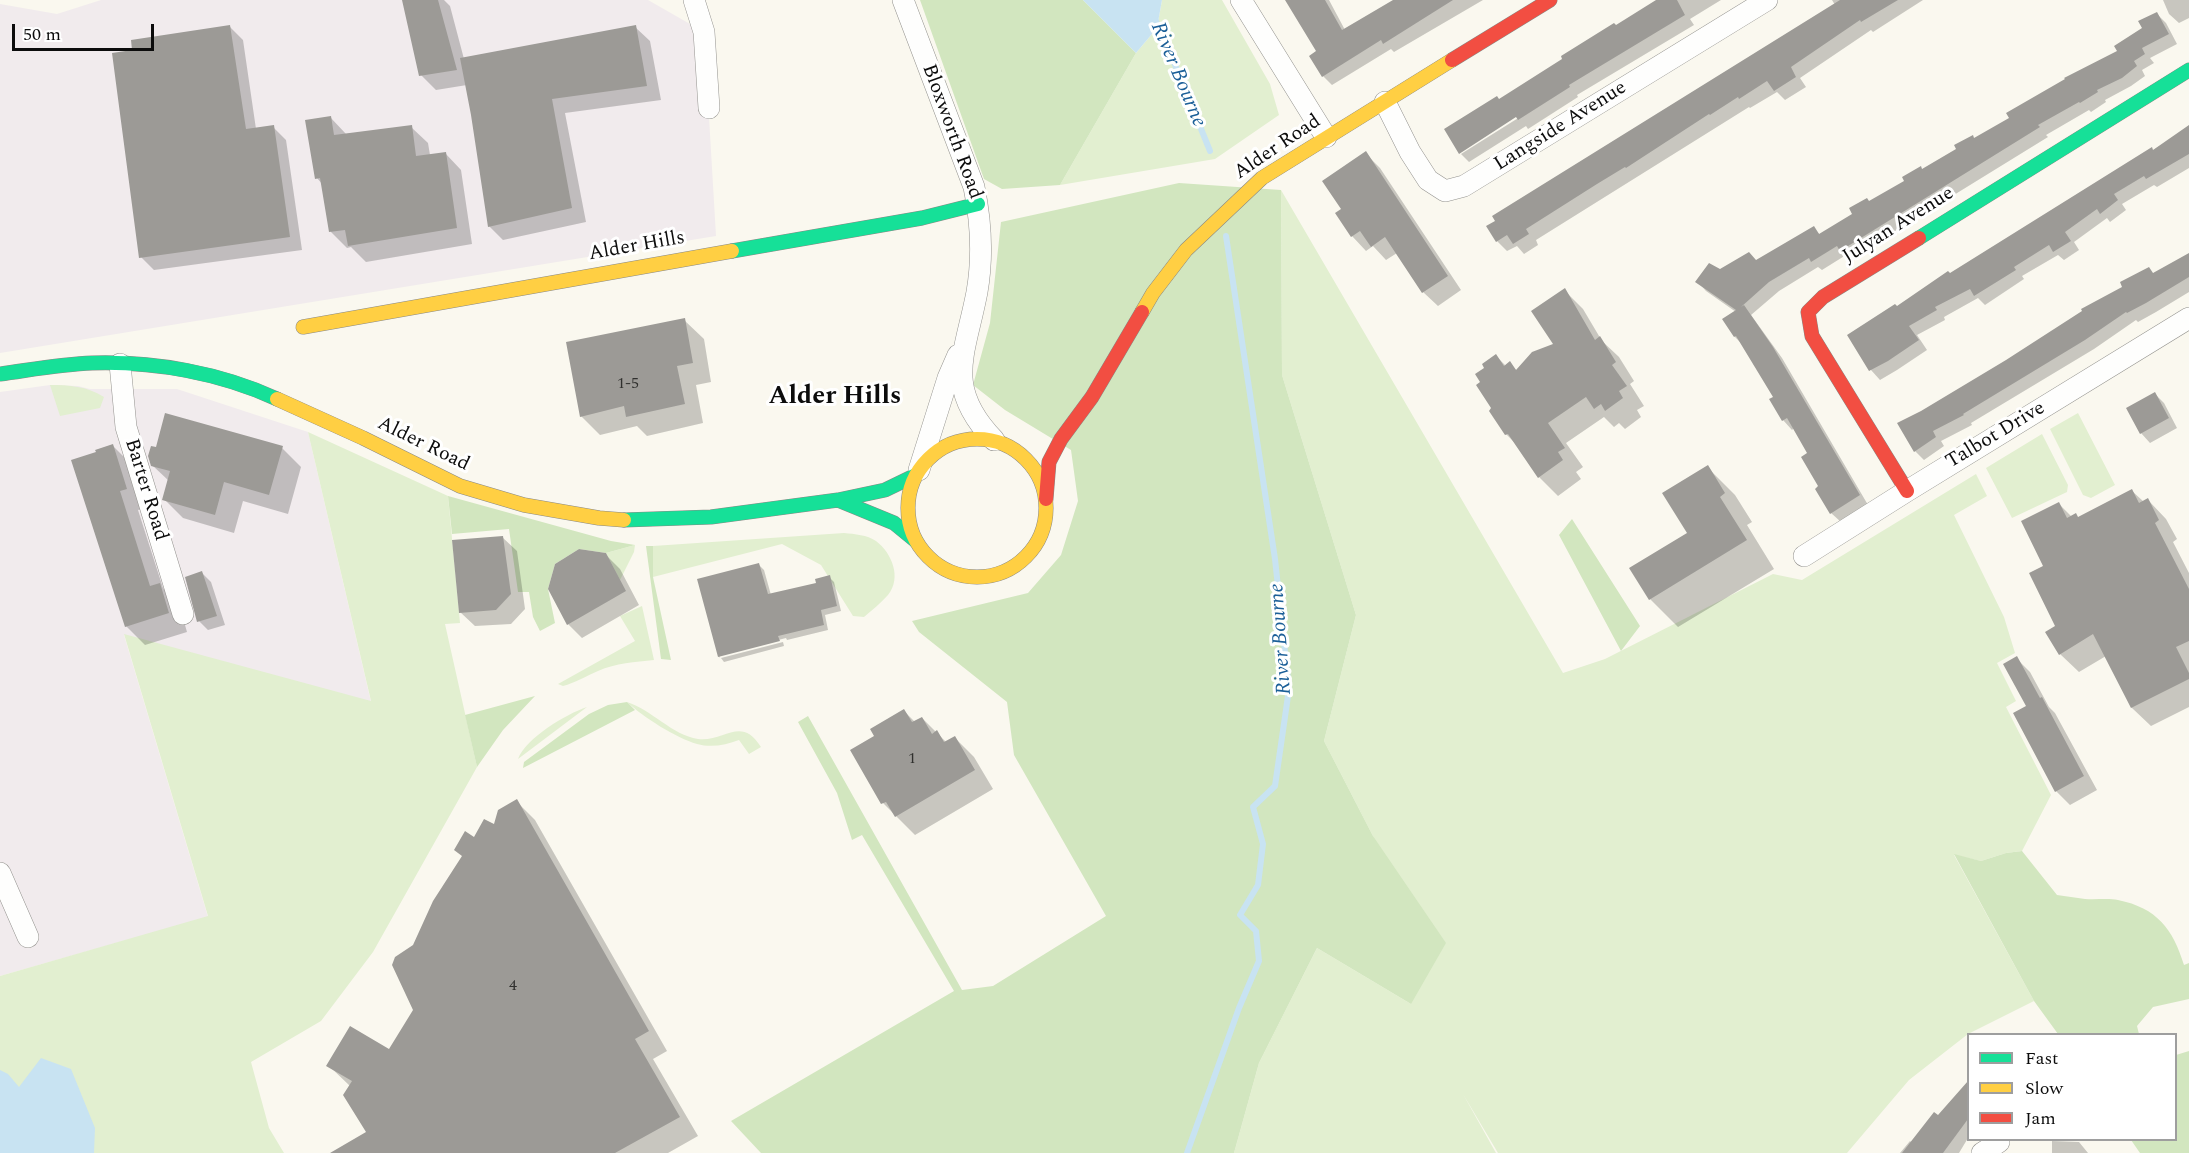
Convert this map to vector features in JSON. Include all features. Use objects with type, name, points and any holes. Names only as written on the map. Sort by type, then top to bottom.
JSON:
[{"type":"main road","name":"Alder Road","points":[[1046,499],[1049,462],[1061,439],[1092,397],[1153,293],[1186,250],[1262,178],[1550,0]]},
{"type":"main road","name":"Julyan Avenue","points":[[1906,491],[1812,336],[1808,312],[1823,297],[2189,70]]},
{"type":"main road","name":"Alder Hills","points":[[303,327],[922,218],[978,204]]},
{"type":"main road","name":"Alder Road","points":[[0,374],[92,363],[188,369],[269,395],[353,433],[460,486],[489,496],[562,513],[599,518],[628,520],[711,517],[838,500],[885,490],[917,473]]},
{"type":"main road","name":"Alder Road","points":[[1054,423],[1092,397]]},
{"type":"main road","points":[[999,442],[1022,455],[1041,480],[1046,499],[1044,526],[1037,543],[1018,564],[998,574],[976,577],[955,573],[935,563],[916,541],[909,521],[908,505],[911,487],[917,473],[936,452],[953,443],[971,438],[999,442],[1026,438]]},
{"type":"main road","name":"Alder Road","points":[[838,500],[894,523],[916,541]]},
{"type":"street","points":[[694,0],[704,32],[709,108]]},
{"type":"street","name":"Bloxworth Road","points":[[903,0],[974,187],[978,204],[981,256],[977,292],[966,338],[962,378],[963,394],[981,427],[999,442]]},
{"type":"street","points":[[1241,0],[1326,137]]},
{"type":"street","name":"Langside Avenue","points":[[1385,102],[1410,152],[1428,180],[1445,191],[1464,186],[1767,0]]},
{"type":"street","name":"Talbot Drive","points":[[1804,556],[2189,318]]},
{"type":"street","name":"Bloxworth Road","points":[[917,473],[948,378],[966,338]]},
{"type":"street","name":"Barter Road","points":[[120,364],[126,427],[183,614]]},
{"type":"street","points":[[0,873],[28,937]]},
{"type":"shaded area","points":[[101,0],[648,0],[704,32],[716,236],[0,353],[0,4],[57,14]]},
{"type":"shaded area","points":[[50,385],[90,389],[177,389],[308,432],[371,702],[124,635],[208,917],[0,976],[0,392]]},
{"type":"green space","points":[[920,0],[1083,0],[1136,53],[1060,185],[1002,189],[984,179]]},
{"type":"green space","points":[[1162,0],[1222,0],[1270,84],[1279,115],[1215,159],[1060,185],[1136,53],[1157,28]]},
{"type":"green space","points":[[1179,183],[1281,190],[1282,375],[1356,615],[1324,741],[1373,836],[1446,943],[1411,1004],[1317,948],[1259,1063],[1234,1153],[761,1153],[731,1121],[954,991],[862,835],[852,840],[837,793],[798,722],[808,716],[962,990],[993,986],[1106,916],[1014,755],[1007,702],[919,632],[912,621],[1028,593],[1061,555],[1078,501],[1071,450],[1005,410],[973,385],[990,323],[1001,222]]},
{"type":"green space","points":[[1281,190],[1563,673],[1605,659],[1773,574],[1802,580],[1976,474],[1987,496],[1954,515],[2004,617],[2015,653],[1997,663],[2016,701],[2006,707],[2051,795],[2022,851],[2006,853],[1981,861],[1954,855],[2034,1001],[1967,1033],[1909,1080],[1847,1153],[1498,1153],[1463,1094],[1496,1153],[1234,1153],[1259,1063],[1317,948],[1411,1004],[1373,836],[1324,741],[1356,615],[1282,375]]},
{"type":"green space","points":[[50,385],[78,387],[91,390],[104,397],[100,408],[60,416]]},
{"type":"green space","points":[[2078,413],[2115,485],[2091,498],[2083,495],[2050,429]]},
{"type":"green space","points":[[308,432],[448,496],[460,623],[445,624],[477,767],[373,952],[321,1021],[251,1062],[269,1128],[284,1153],[0,1153],[0,976],[208,916],[124,634],[371,701]]},
{"type":"green space","points":[[2042,434],[2068,485],[2067,492],[2012,518],[1986,468]]},
{"type":"green space","points":[[448,496],[611,541],[635,545],[606,553],[579,549],[555,564],[548,589],[555,623],[540,631],[533,617],[529,592],[518,592],[509,529],[452,534]]},
{"type":"green space","points":[[1572,519],[1640,626],[1621,651],[1559,535]]},
{"type":"green space","points":[[844,533],[865,536],[876,541],[887,552],[895,574],[888,595],[864,617],[853,616],[821,565],[782,544],[653,577],[653,546]]},
{"type":"green space","points":[[635,545],[634,552],[620,580],[606,553]]},
{"type":"green space","points":[[646,546],[653,546],[653,577],[671,660],[661,659]]},
{"type":"green space","points":[[642,606],[654,660],[612,666],[567,685],[558,684],[635,641],[620,616]]},
{"type":"green space","points":[[535,696],[503,730],[477,767],[465,715]]},
{"type":"green space","points":[[627,702],[689,737],[708,739],[739,731],[754,738],[761,747],[749,754],[739,740],[708,746],[697,744],[660,726]]},
{"type":"green space","points":[[627,702],[635,710],[523,768],[524,762],[589,714],[608,705]]},
{"type":"green space","points":[[587,707],[518,759],[522,751],[538,735],[568,715]]},
{"type":"green space","points":[[2022,851],[2057,895],[2118,900],[2143,908],[2162,922],[2175,941],[2184,965],[2189,963],[2189,999],[2153,1007],[2137,1026],[2139,1033],[2057,1033],[2034,1001],[1954,854],[1981,861],[2006,853]]},
{"type":"green space","points":[[2189,1051],[2189,1153],[2140,1153],[2132,1141],[2177,1141],[2177,1055]]},
{"type":"water","points":[[1083,0],[1162,0],[1157,28],[1136,53]]},
{"type":"water","points":[[41,1058],[71,1069],[95,1128],[94,1153],[0,1153],[0,1070],[8,1074],[19,1087]]},
{"type":"building","points":[[402,0],[438,0],[457,70],[419,76]]},
{"type":"building","points":[[1285,0],[1325,0],[1342,30],[1393,0],[1453,0],[1383,44],[1381,40],[1322,77],[1309,56],[1316,51]]},
{"type":"building","points":[[1656,0],[1677,0],[1685,15],[1569,85],[1570,87],[1518,120],[1516,117],[1459,154],[1444,129],[1497,96],[1499,99],[1562,59],[1561,56]]},
{"type":"building","points":[[1840,0],[1898,0],[1861,22],[1860,20],[1791,67],[1796,77],[1774,91],[1767,81],[1709,114],[1526,229],[1529,234],[1513,244],[1507,235],[1496,242],[1486,226],[1495,221],[1492,216]]},
{"type":"building","points":[[2157,12],[2169,34],[2142,48],[2145,54],[2134,61],[2137,66],[2122,78],[2038,125],[2040,127],[1840,251],[1837,246],[1811,262],[1809,258],[1769,282],[1741,307],[1744,305],[1773,347],[1860,495],[1830,514],[1815,489],[1818,486],[1801,457],[1807,453],[1787,418],[1782,421],[1769,399],[1773,397],[1736,336],[1734,337],[1722,319],[1736,310],[1695,282],[1709,263],[1720,269],[1749,252],[1756,260],[1814,226],[1819,234],[1852,214],[1849,208],[1867,198],[1869,201],[1904,181],[1902,177],[1921,166],[1922,169],[1956,149],[1954,145],[1973,135],[1974,138],[2009,118],[2006,113],[2064,78],[2117,51],[2114,46],[2142,28],[2138,21]]},
{"type":"building","points":[[230,25],[246,129],[274,125],[290,237],[139,258],[112,53],[132,50],[131,40]]},
{"type":"building","points":[[636,25],[647,86],[552,99],[572,208],[488,227],[460,58]]},
{"type":"building","points":[[331,116],[334,135],[412,125],[416,156],[446,152],[457,228],[348,246],[345,230],[329,232],[320,178],[315,179],[305,120]]},
{"type":"building","points":[[2189,125],[2189,154],[2146,179],[2144,176],[2114,194],[2118,200],[2100,214],[2097,209],[2065,232],[2071,241],[2053,252],[2049,245],[2014,267],[2016,270],[1974,296],[1970,289],[1935,307],[1937,310],[1909,326],[1919,340],[1869,371],[1847,335],[2152,147],[2153,150]]},
{"type":"building","points":[[1366,151],[1448,276],[1422,293],[1385,237],[1371,247],[1360,231],[1351,237],[1335,213],[1341,209],[1322,181]]},
{"type":"building","points":[[2189,253],[2189,277],[2146,303],[2126,312],[1964,415],[1933,431],[1936,437],[1914,452],[1897,423],[2006,360],[2082,311],[2081,309],[2122,287],[2120,282],[2149,267],[2153,273]]},
{"type":"building","points":[[1565,288],[1595,340],[1600,336],[1616,362],[1612,365],[1627,386],[1619,391],[1623,398],[1605,411],[1601,404],[1594,409],[1586,397],[1548,423],[1565,448],[1558,452],[1563,460],[1538,478],[1489,411],[1491,408],[1476,385],[1480,382],[1475,374],[1484,368],[1482,364],[1496,354],[1504,366],[1510,361],[1516,370],[1532,352],[1553,344],[1531,311]]},
{"type":"building","points":[[685,318],[693,363],[677,366],[685,404],[626,417],[624,406],[580,417],[566,342]]},
{"type":"building","points":[[2155,392],[2169,418],[2140,434],[2126,408]]},
{"type":"building","points":[[165,413],[283,446],[269,495],[224,482],[215,515],[162,500],[170,471],[151,466],[148,456],[151,446],[156,447]]},
{"type":"building","points":[[113,444],[127,489],[120,491],[150,586],[160,583],[169,613],[125,627],[71,460]]},
{"type":"building","points":[[1708,465],[1725,493],[1720,497],[1747,540],[1649,600],[1629,568],[1687,533],[1662,493]]},
{"type":"building","points":[[2132,489],[2139,503],[2148,498],[2159,520],[2155,523],[2189,589],[2189,641],[2176,647],[2189,673],[2189,679],[2131,708],[2093,634],[2059,655],[2045,632],[2055,626],[2029,573],[2043,566],[2021,521],[2059,502],[2067,518],[2076,513],[2078,517]]},
{"type":"building","points":[[503,536],[511,594],[496,610],[459,613],[452,540]]},
{"type":"building","points":[[579,549],[606,553],[626,591],[567,625],[548,589],[555,564]]},
{"type":"building","points":[[759,563],[768,594],[816,583],[815,579],[830,575],[837,606],[821,610],[824,625],[778,636],[780,641],[718,657],[697,579]]},
{"type":"building","points":[[202,571],[217,616],[197,622],[185,577]]},
{"type":"building","points":[[2017,656],[2040,698],[2042,697],[2084,776],[2055,792],[2013,713],[2026,706],[2003,664]]},
{"type":"building","points":[[904,709],[912,722],[922,717],[932,734],[937,730],[944,742],[955,736],[975,770],[895,817],[886,802],[881,804],[850,750],[874,736],[870,729]]},
{"type":"building","points":[[517,799],[649,1031],[635,1039],[680,1117],[615,1153],[330,1153],[366,1132],[343,1095],[352,1081],[326,1066],[350,1026],[389,1049],[413,1010],[392,965],[395,957],[413,945],[433,901],[462,856],[454,850],[465,831],[474,837],[484,819],[494,824],[498,810]]},
{"type":"building","points":[[1967,1082],[1967,1120],[1943,1153],[1902,1153],[1934,1112],[1938,1115]]},
{"type":"waterway","name":"River Bourne","points":[[1155,19],[1210,151]]},
{"type":"waterway","name":"River Bourne","points":[[1187,1153],[1239,1008],[1259,961],[1256,931],[1240,915],[1258,885],[1263,844],[1253,807],[1275,786],[1289,689],[1275,559],[1226,236]]},
{"type":"traffic: fast","points":[[1919,238],[2189,70]]},
{"type":"traffic: fast","points":[[732,251],[922,218],[978,204]]},
{"type":"traffic: fast","points":[[0,374],[81,364],[139,364],[187,370],[233,382],[277,399]]},
{"type":"traffic: fast","points":[[624,520],[711,517],[838,500],[885,490],[916,475]]},
{"type":"traffic: fast","points":[[838,500],[894,523],[916,541]]},
{"type":"traffic: slow","points":[[1142,312],[1153,293],[1186,250],[1262,178],[1452,60]]},
{"type":"traffic: slow","points":[[303,327],[732,251]]},
{"type":"traffic: slow","points":[[277,399],[460,486],[524,505],[624,520]]},
{"type":"traffic: slow","points":[[977,439],[1004,444],[1016,450],[1026,459],[1035,469],[1041,481],[1046,508],[1041,535],[1035,547],[1026,557],[1016,566],[1004,572],[977,577],[950,572],[938,566],[928,557],[919,547],[913,535],[908,508],[913,481],[919,469],[928,459],[938,450],[950,444],[977,439]]},
{"type":"traffic: jam","points":[[1452,60],[1550,0]]},
{"type":"traffic: jam","points":[[1907,491],[1812,336],[1808,312],[1823,297],[1919,238]]},
{"type":"traffic: jam","points":[[1046,499],[1049,462],[1061,439],[1092,397],[1142,312]]},
{"type":"district","name":"Alder Hills","points":[[835,398]]}]
